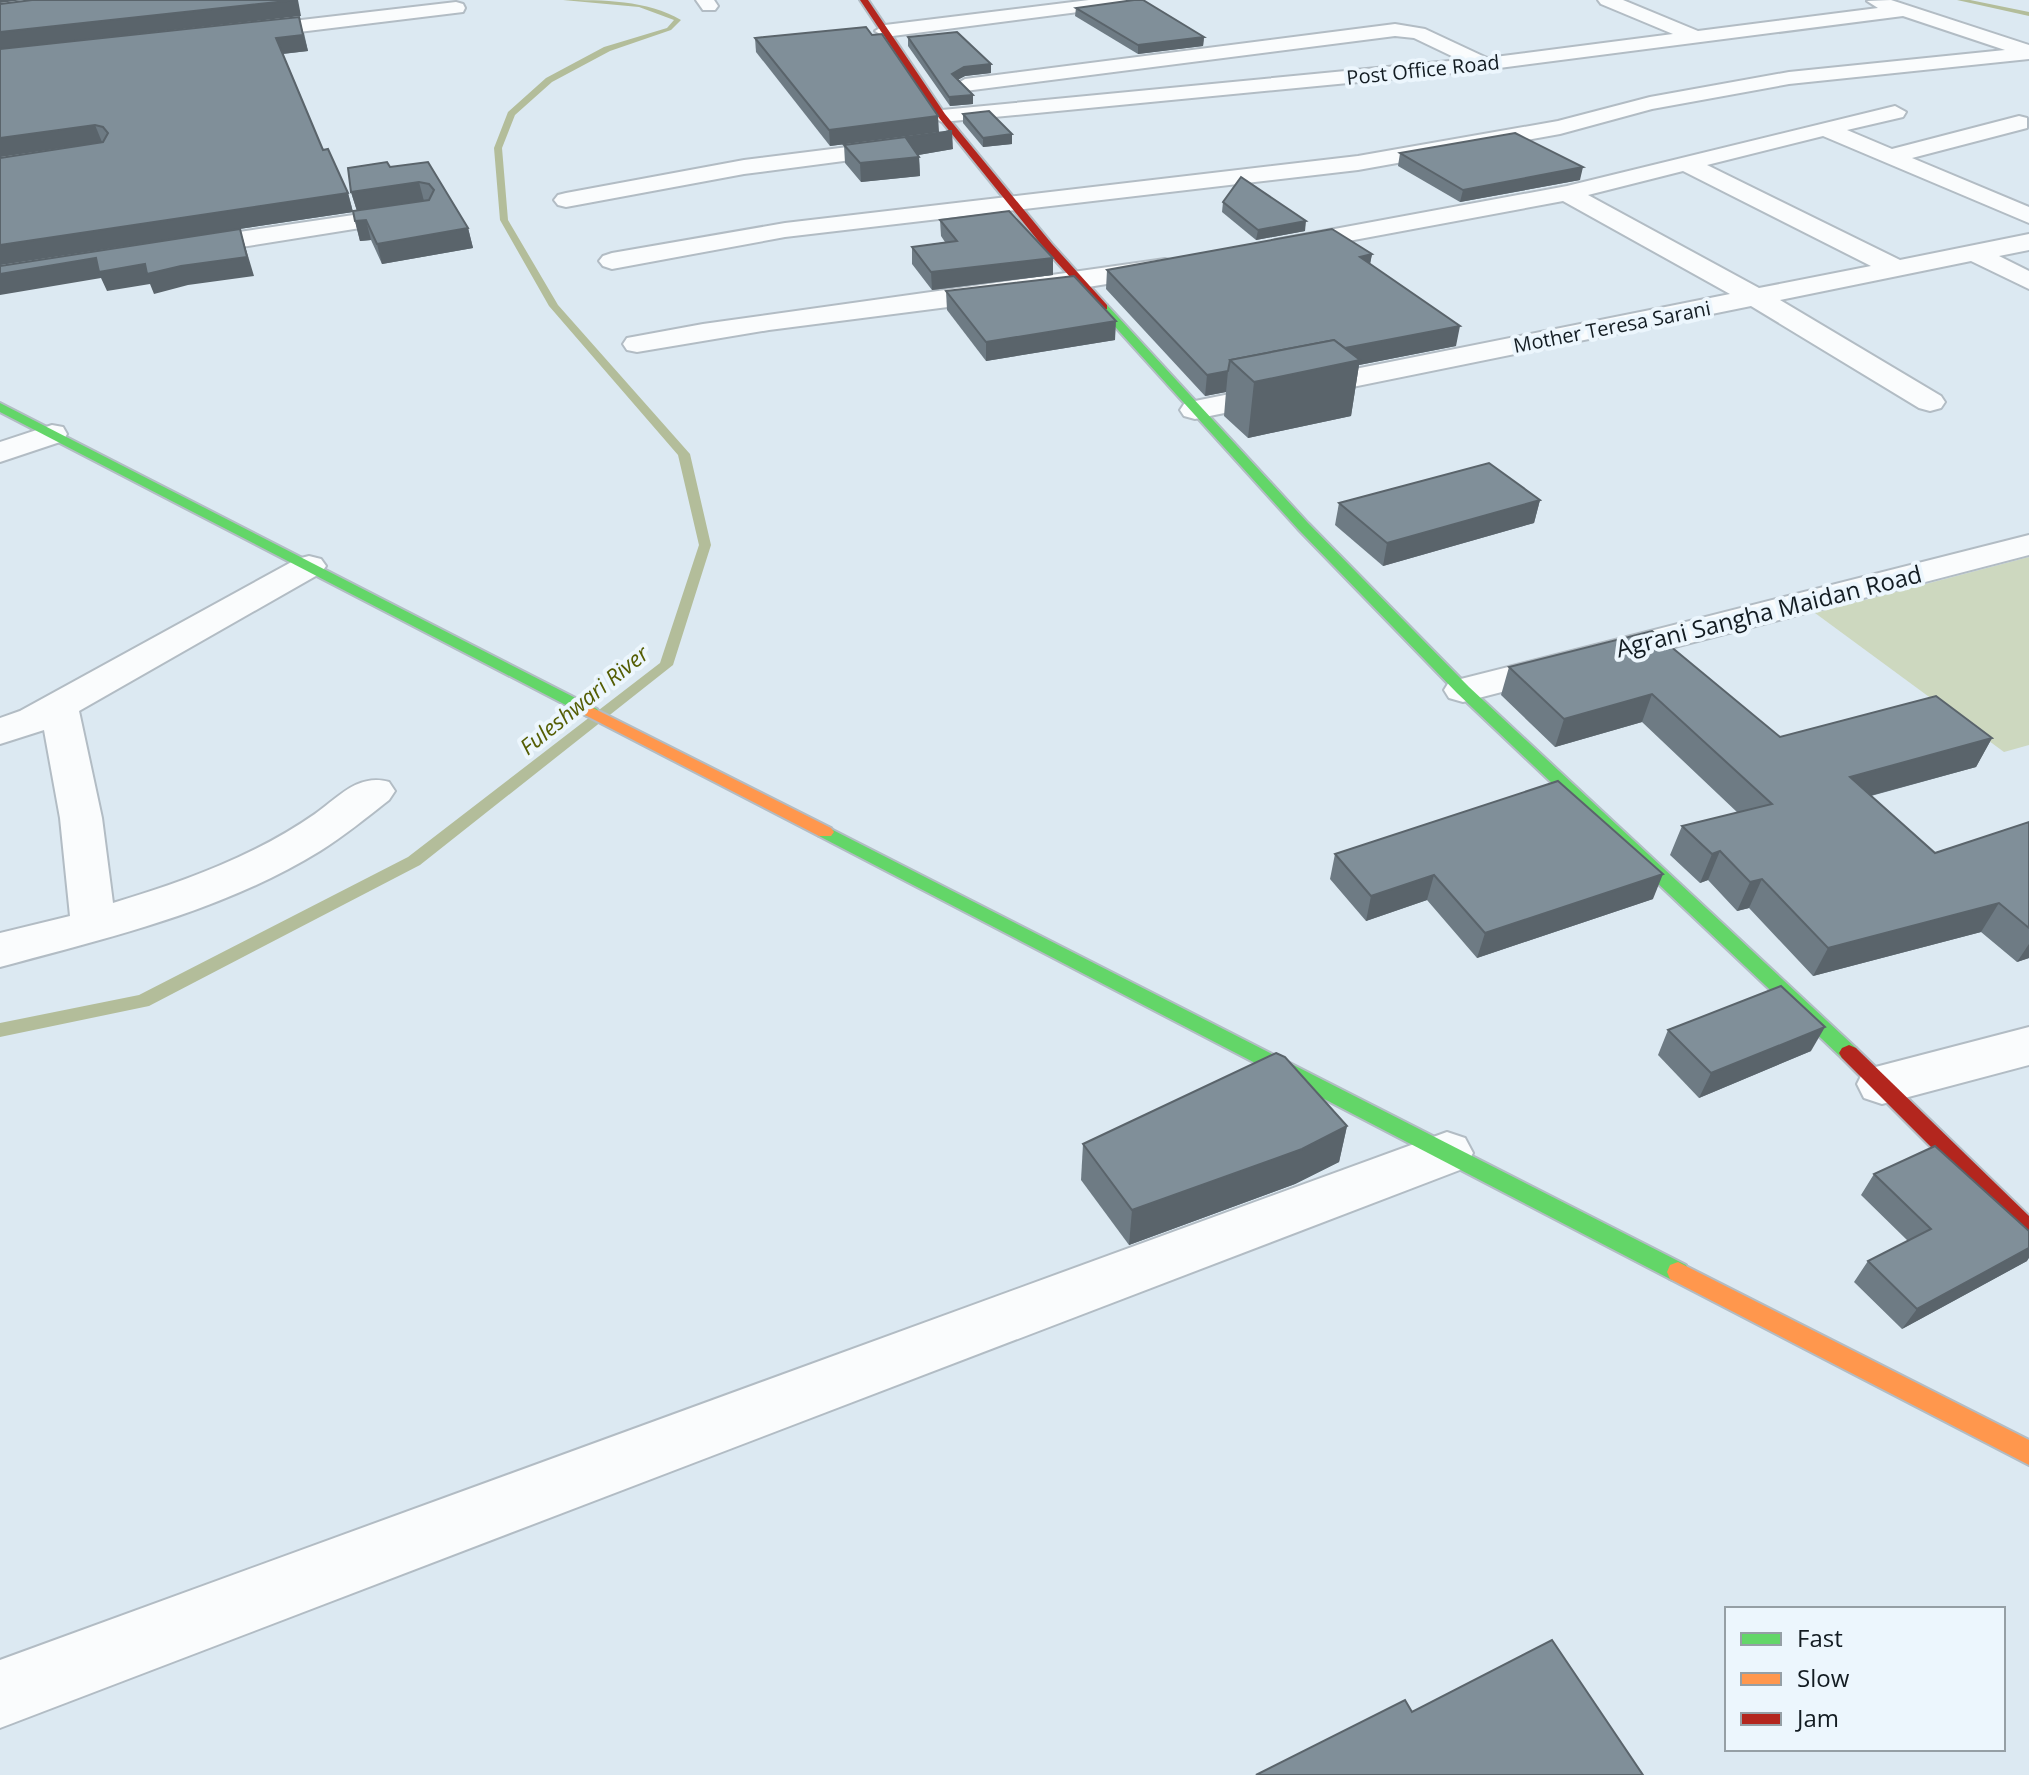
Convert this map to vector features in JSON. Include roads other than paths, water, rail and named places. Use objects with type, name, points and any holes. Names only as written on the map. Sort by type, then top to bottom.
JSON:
[{"type":"street","points":[[874,15],[980,19],[1133,0]]},
{"type":"street","points":[[1607,0],[1735,54]]},
{"type":"street","points":[[1873,0],[2029,52]]},
{"type":"street","points":[[1102,4],[1125,20]]},
{"type":"street","points":[[219,35],[305,19],[456,8]]},
{"type":"street","points":[[874,15],[916,8]]},
{"type":"street","name":"Post Office Road","points":[[942,116],[1484,64],[1904,10]]},
{"type":"street","points":[[874,15],[960,139],[1079,283],[1195,410],[1463,690],[1882,1084],[2029,1230]]},
{"type":"street","points":[[980,19],[1002,36]]},
{"type":"street","points":[[924,90],[1395,30],[1418,33],[1484,64]]},
{"type":"street","points":[[1158,44],[1178,58]]},
{"type":"street","points":[[612,261],[785,230],[1358,163],[1531,133],[1650,103],[1789,78],[2029,52]]},
{"type":"street","points":[[1989,58],[2029,76]]},
{"type":"street","points":[[1762,66],[1789,78]]},
{"type":"street","points":[[1262,249],[1567,193],[1895,112]]},
{"type":"street","points":[[1889,157],[2019,123]]},
{"type":"street","points":[[1825,129],[2029,216]]},
{"type":"street","points":[[566,200],[744,167],[960,139]]},
{"type":"street","points":[[1687,164],[1899,270]]},
{"type":"street","points":[[1567,193],[1757,298],[1930,402]]},
{"type":"street","points":[[157,252],[424,211]]},
{"type":"street","name":"Mother Teresa Sarani","points":[[1195,410],[2029,242]]},
{"type":"street","points":[[1976,254],[2029,281]]},
{"type":"street","points":[[637,344],[770,320],[1079,283],[1186,263]]},
{"type":"street","points":[[0,407],[2029,1453]]},
{"type":"street","points":[[0,453],[52,434]]},
{"type":"street","name":"Agrani Sangha Maidan Road","points":[[1463,690],[2029,545]]},
{"type":"street","points":[[0,732],[34,720],[309,566]]},
{"type":"street","points":[[59,706],[81,818],[94,926]]},
{"type":"street","points":[[0,950],[94,926],[209,886],[295,847],[374,791]]},
{"type":"street","points":[[1882,1084],[2029,1046]]},
{"type":"street","points":[[0,1694],[1447,1153]]},
{"type":"waterway","name":"Fuleshwari River","points":[[0,1030],[143,1001],[414,861],[666,665],[705,545],[684,454],[554,306],[504,220],[498,148],[511,114],[549,80],[607,49],[669,29],[678,20],[639,5],[566,0]]},
{"type":"waterway","points":[[1960,0],[2029,14]]}]
